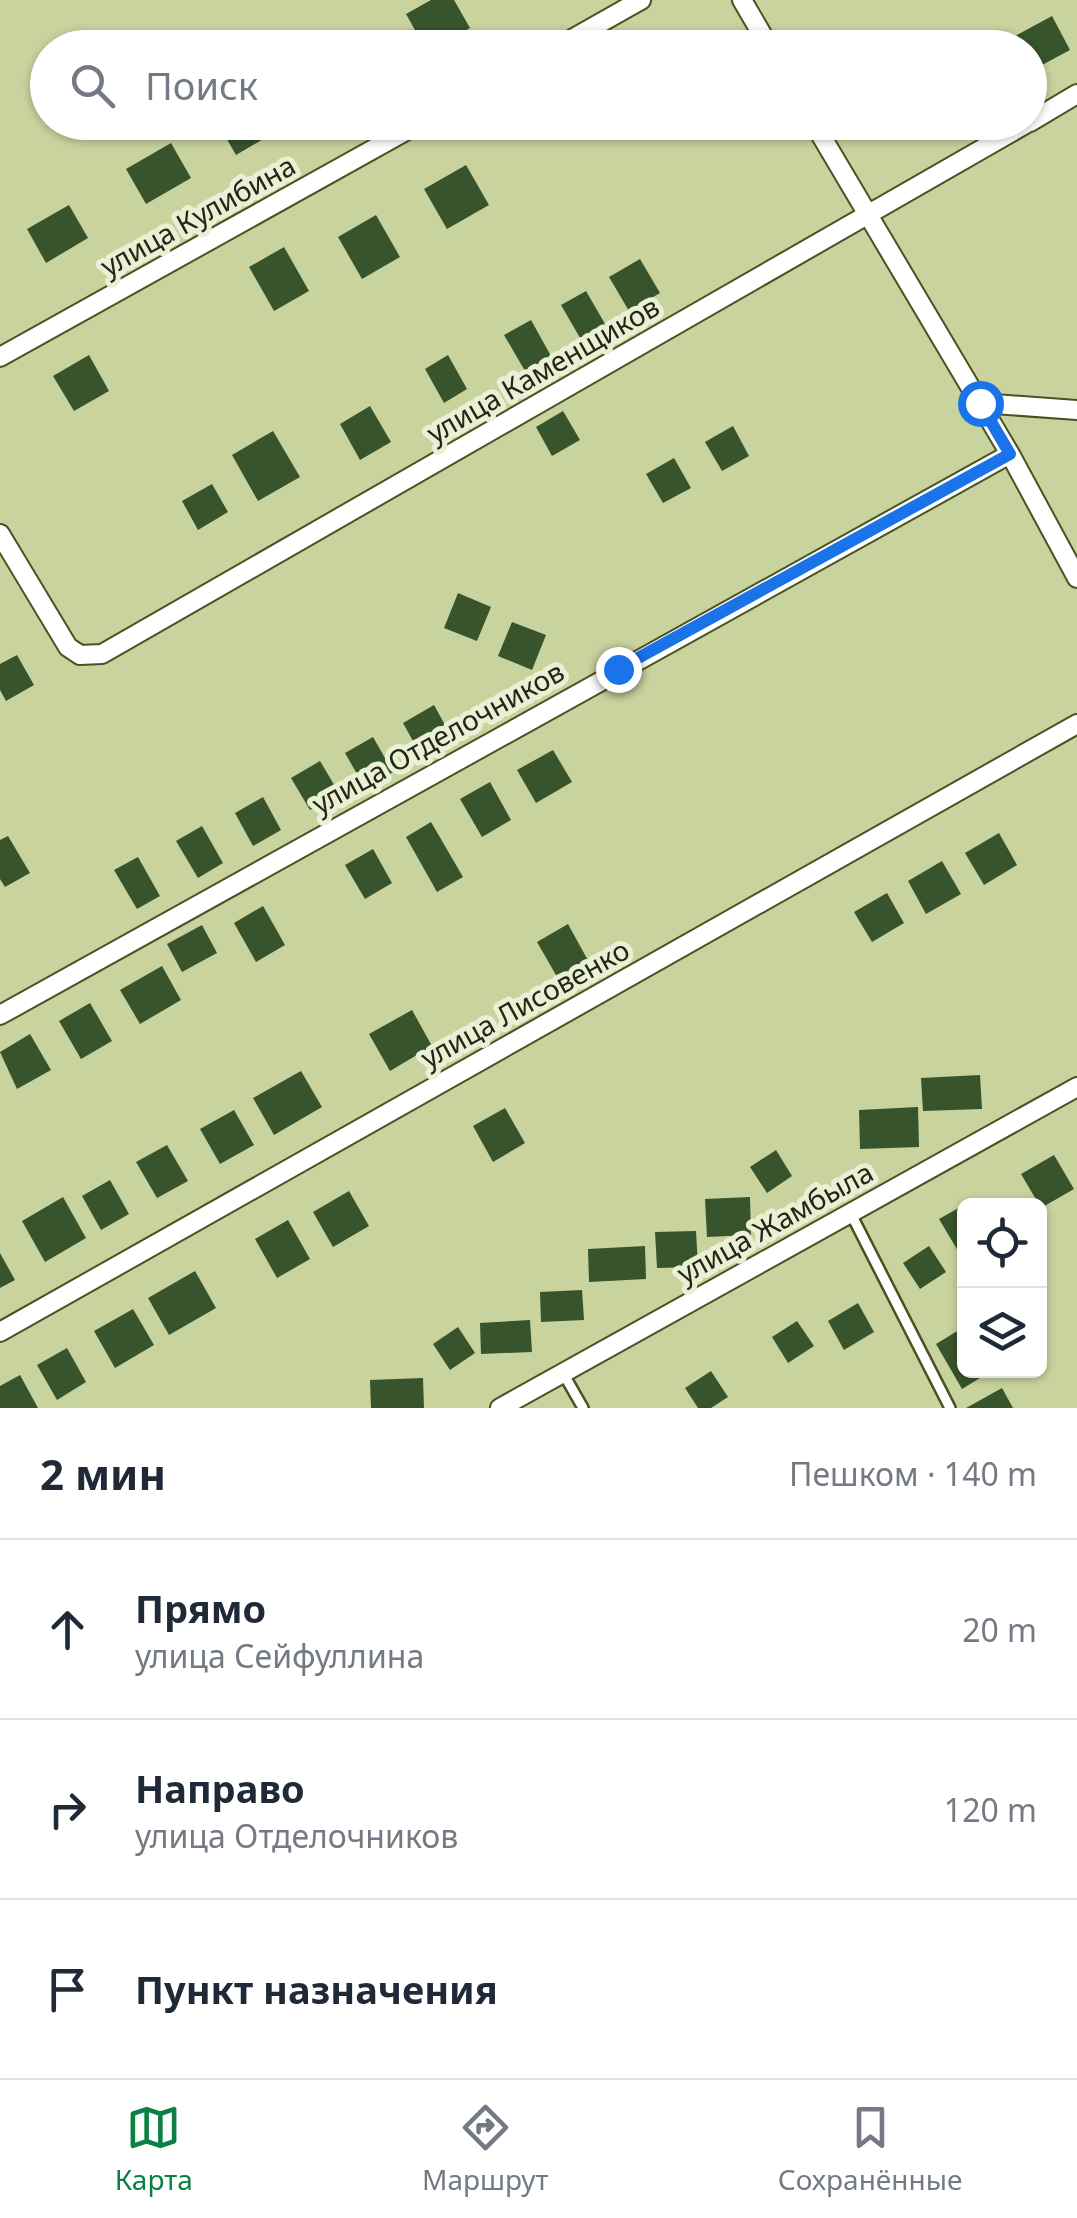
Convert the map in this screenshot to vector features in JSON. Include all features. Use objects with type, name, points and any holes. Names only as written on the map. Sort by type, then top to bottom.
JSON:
[{"type":"street","points":[[588,30],[642,0]]},
{"type":"street","points":[[742,0],[760,30]]},
{"type":"street","name":"улица Каменщиков","points":[[1047,112],[1077,94]]},
{"type":"street","name":"улица Кулибина","points":[[0,358],[390,140]]},
{"type":"street","points":[[824,140],[1010,454],[1077,578]]},
{"type":"street","name":"улица Каменщиков","points":[[0,534],[68,647],[80,655],[102,654],[998,140]]},
{"type":"street","points":[[980,403],[1077,410]]},
{"type":"street","name":"улица Отделочников","points":[[0,1015],[1010,454]]},
{"type":"street","name":"улица Лисовенко","points":[[0,1332],[1077,724]]},
{"type":"street","name":"улица Жамбыла","points":[[500,1408],[1077,1087]]},
{"type":"lane","points":[[850,1212],[950,1408]]},
{"type":"lane","points":[[563,1373],[582,1408]]},
{"type":"building","points":[[431,0],[454,0],[470,28],[415,30],[406,14]]},
{"type":"building","points":[[1052,16],[1070,50],[1047,62],[1047,30],[1026,30]]},
{"type":"building","points":[[227,140],[262,140],[236,155]]},
{"type":"building","points":[[171,143],[191,178],[146,204],[126,169]]},
{"type":"building","points":[[466,165],[489,205],[447,229],[424,189]]},
{"type":"building","points":[[69,205],[88,238],[46,263],[27,229]]},
{"type":"building","points":[[376,215],[400,257],[362,279],[338,237]]},
{"type":"building","points":[[284,247],[309,291],[274,311],[249,267]]},
{"type":"building","points":[[640,259],[660,293],[629,311],[609,277]]},
{"type":"building","points":[[586,291],[608,329],[583,343],[561,305]]},
{"type":"building","points":[[531,320],[551,356],[525,371],[504,335]]},
{"type":"building","points":[[89,355],[109,391],[74,411],[53,376]]},
{"type":"building","points":[[448,355],[467,389],[444,403],[425,369]]},
{"type":"building","points":[[370,406],[391,442],[360,460],[340,424]]},
{"type":"building","points":[[563,411],[580,440],[552,456],[536,427]]},
{"type":"building","points":[[733,426],[749,456],[722,471],[705,442]]},
{"type":"building","points":[[273,431],[300,477],[258,501],[232,455]]},
{"type":"building","points":[[674,458],[691,488],[663,503],[646,474]]},
{"type":"building","points":[[212,484],[228,512],[198,530],[182,501]]},
{"type":"building","points":[[458,593],[491,607],[477,641],[444,628]]},
{"type":"building","points":[[512,622],[546,635],[532,670],[498,656]]},
{"type":"building","points":[[17,655],[34,685],[6,701],[0,690],[0,664]]},
{"type":"building","points":[[434,705],[450,734],[419,752],[403,723]]},
{"type":"building","points":[[373,737],[393,772],[365,788],[345,753]]},
{"type":"building","points":[[553,750],[572,782],[536,803],[517,770]]},
{"type":"building","points":[[320,761],[339,793],[310,810],[291,778]]},
{"type":"building","points":[[490,782],[511,820],[482,837],[460,799]]},
{"type":"building","points":[[263,797],[281,830],[253,846],[235,813]]},
{"type":"building","points":[[431,822],[463,877],[437,892],[406,837]]},
{"type":"building","points":[[202,826],[223,863],[198,878],[176,841]]},
{"type":"building","points":[[999,833],[1017,865],[984,885],[965,853]]},
{"type":"building","points":[[8,836],[30,873],[5,887],[0,879],[0,840]]},
{"type":"building","points":[[373,849],[392,883],[365,899],[345,865]]},
{"type":"building","points":[[138,857],[160,896],[137,909],[114,870]]},
{"type":"building","points":[[942,861],[961,894],[926,914],[908,881]]},
{"type":"building","points":[[887,893],[904,923],[872,942],[854,912]]},
{"type":"building","points":[[263,906],[285,945],[256,962],[234,923]]},
{"type":"building","points":[[568,924],[590,964],[560,982],[537,942]]},
{"type":"building","points":[[202,925],[217,953],[182,972],[167,944]]},
{"type":"building","points":[[162,966],[181,1000],[140,1024],[120,990]]},
{"type":"building","points":[[90,1003],[112,1041],[81,1059],[59,1021]]},
{"type":"building","points":[[412,1010],[432,1046],[390,1071],[369,1034]]},
{"type":"building","points":[[30,1034],[51,1070],[17,1089],[0,1052]]},
{"type":"building","points":[[301,1071],[322,1107],[274,1135],[253,1098]]},
{"type":"building","points":[[980,1075],[982,1109],[923,1111],[921,1078]]},
{"type":"building","points":[[918,1107],[919,1147],[860,1149],[859,1110]]},
{"type":"building","points":[[505,1108],[525,1143],[493,1162],[473,1126]]},
{"type":"building","points":[[234,1110],[254,1145],[220,1164],[200,1129]]},
{"type":"building","points":[[167,1145],[188,1181],[157,1198],[136,1162]]},
{"type":"building","points":[[776,1150],[792,1176],[767,1193],[750,1167]]},
{"type":"building","points":[[1054,1155],[1074,1189],[1047,1205],[1047,1198],[1035,1198],[1021,1174]]},
{"type":"building","points":[[110,1180],[129,1214],[101,1230],[82,1196]]},
{"type":"building","points":[[349,1191],[369,1226],[333,1247],[313,1212]]},
{"type":"building","points":[[63,1197],[86,1238],[45,1262],[22,1221]]},
{"type":"building","points":[[750,1197],[751,1235],[707,1237],[705,1199]]},
{"type":"building","points":[[957,1209],[957,1249],[939,1219]]},
{"type":"building","points":[[288,1220],[310,1259],[277,1278],[255,1239]]},
{"type":"building","points":[[696,1231],[698,1267],[657,1268],[655,1232]]},
{"type":"building","points":[[645,1246],[646,1279],[589,1282],[588,1249]]},
{"type":"building","points":[[929,1246],[946,1272],[920,1289],[903,1263]]},
{"type":"building","points":[[0,1253],[15,1280],[0,1288]]},
{"type":"building","points":[[195,1271],[216,1308],[169,1335],[148,1298]]},
{"type":"building","points":[[582,1290],[584,1320],[541,1322],[540,1292]]},
{"type":"building","points":[[858,1303],[874,1332],[844,1350],[828,1321]]},
{"type":"building","points":[[133,1309],[154,1345],[115,1368],[94,1331]]},
{"type":"building","points":[[530,1320],[532,1352],[481,1354],[480,1323]]},
{"type":"building","points":[[797,1321],[814,1346],[788,1363],[772,1337]]},
{"type":"building","points":[[458,1327],[475,1353],[450,1370],[433,1344]]},
{"type":"building","points":[[957,1331],[957,1378],[980,1378],[962,1389],[936,1344]]},
{"type":"building","points":[[67,1348],[86,1382],[57,1400],[37,1365]]},
{"type":"building","points":[[711,1371],[728,1397],[711,1408],[698,1408],[685,1388]]},
{"type":"building","points":[[20,1375],[38,1408],[0,1408],[0,1386]]},
{"type":"building","points":[[423,1378],[424,1408],[371,1408],[370,1380]]},
{"type":"building","points":[[1002,1388],[1013,1408],[966,1408]]},
{"type":"route","points":[[618,669],[1010,454],[980,403]]}]
